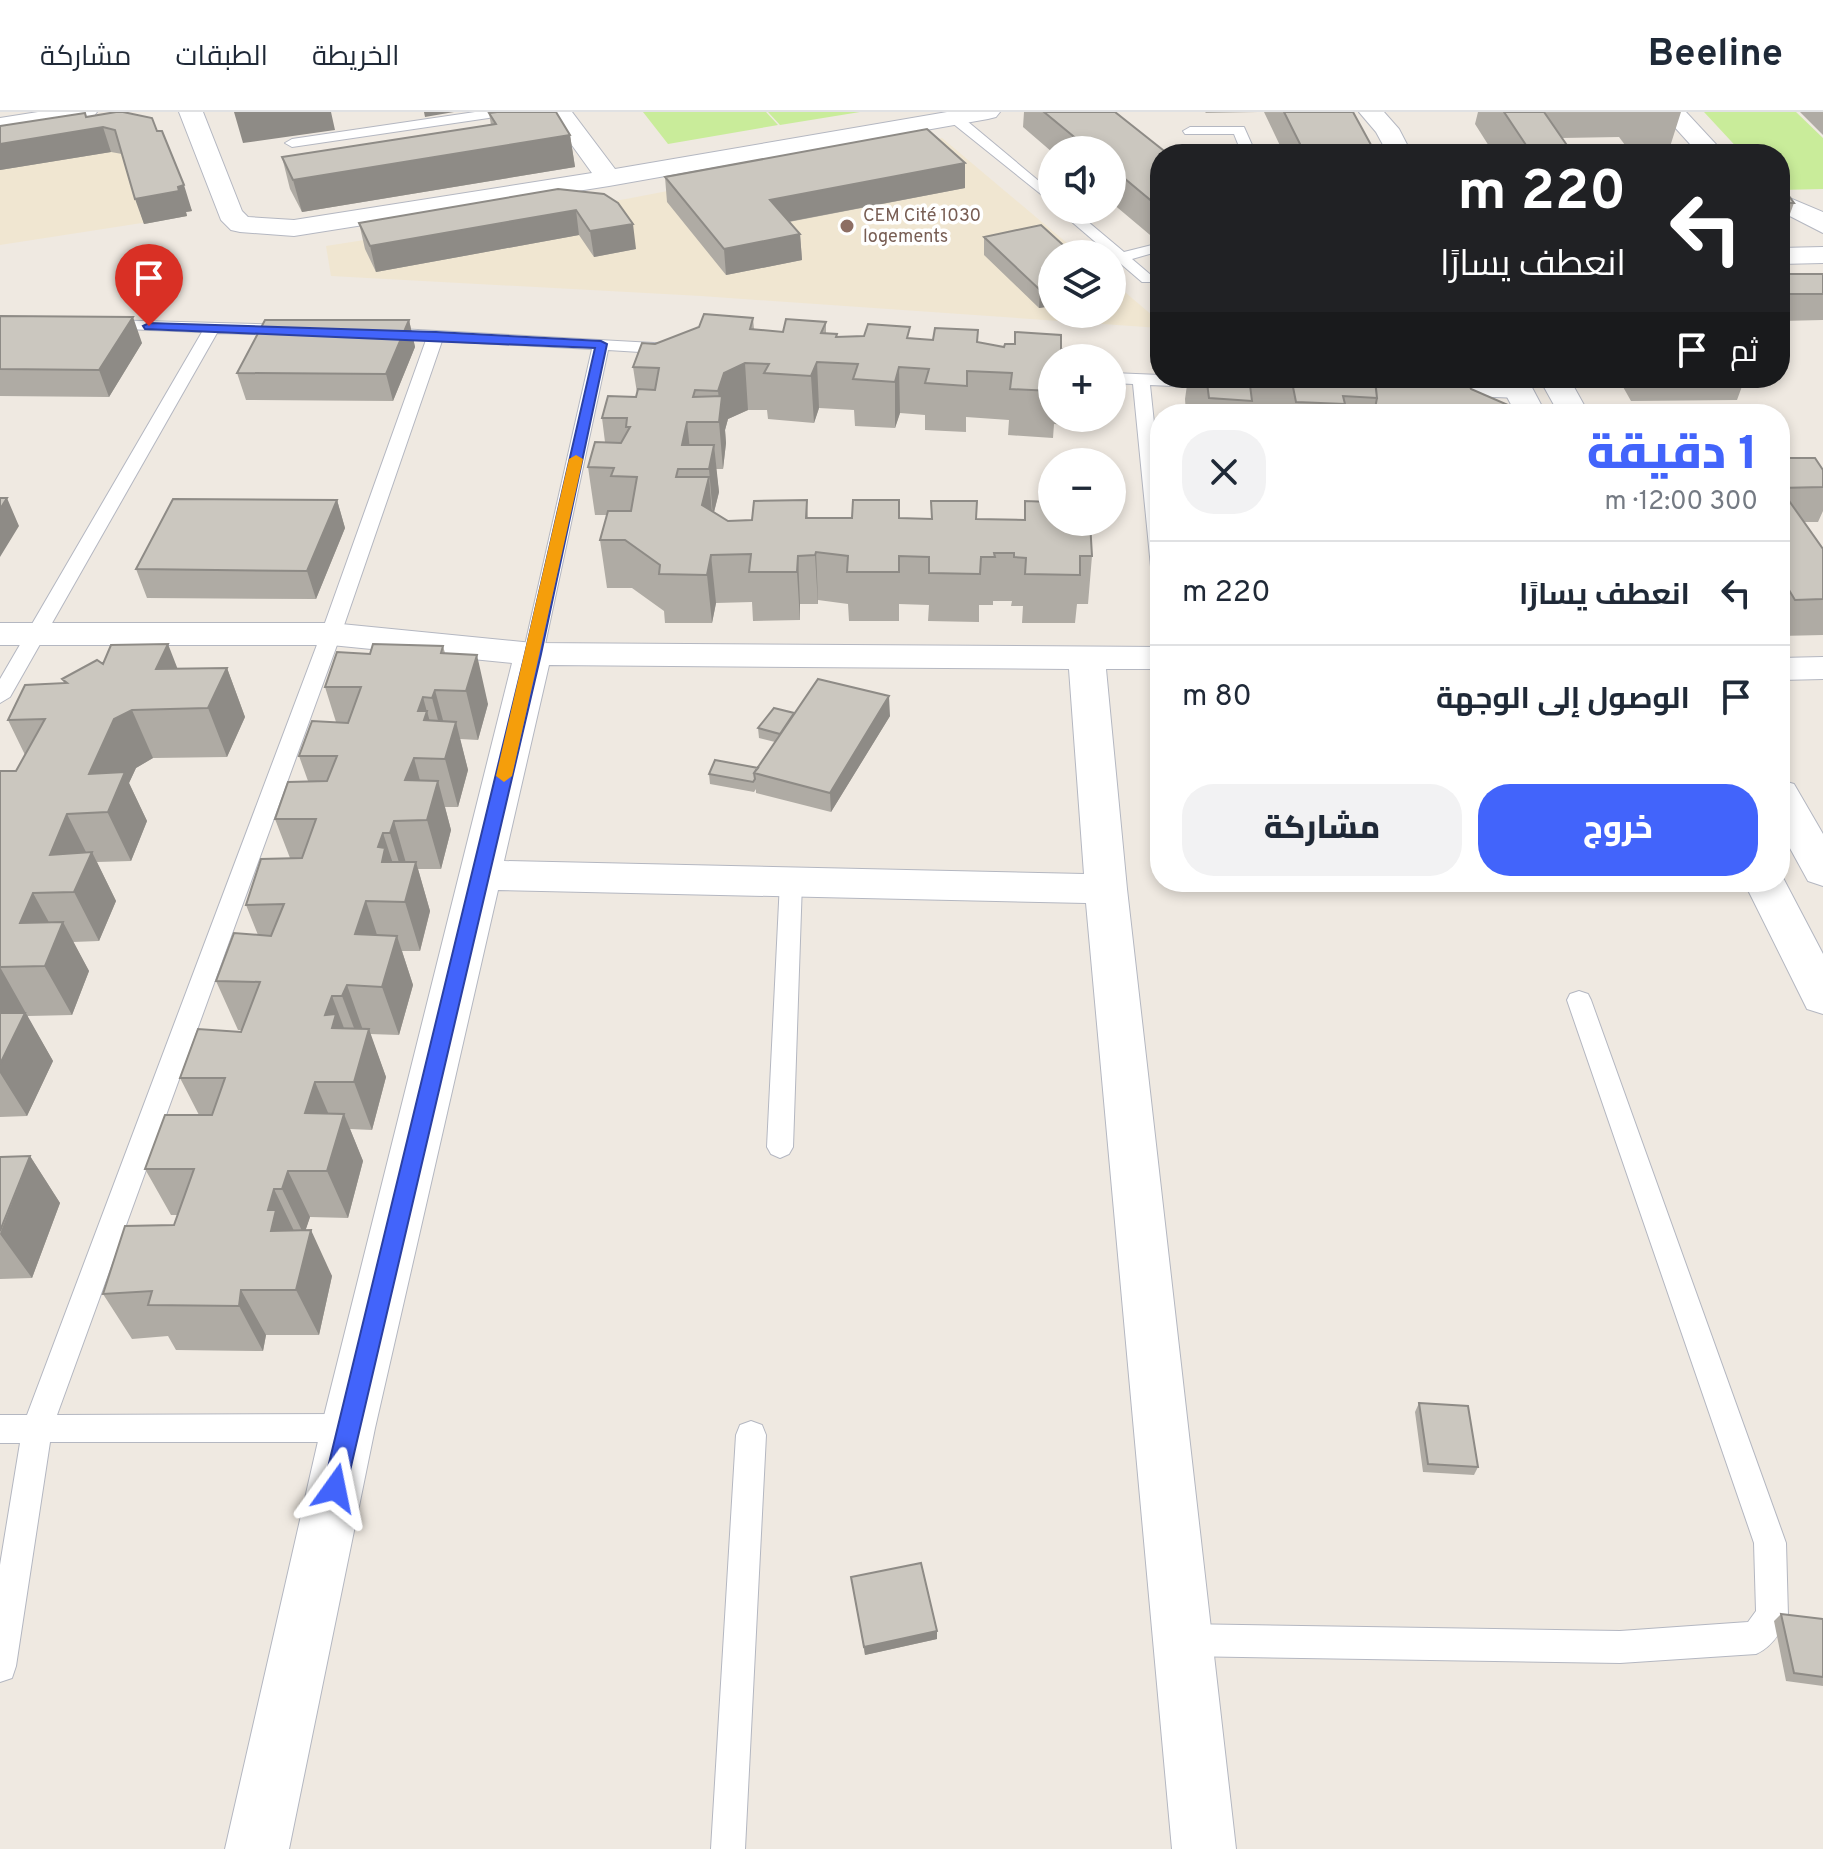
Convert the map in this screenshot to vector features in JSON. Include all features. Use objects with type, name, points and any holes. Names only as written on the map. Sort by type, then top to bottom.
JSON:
[{"type":"street","points":[[0,125],[85,112]]},
{"type":"street","points":[[191,112],[230,214],[240,224],[262,228],[294,228],[609,178],[952,115],[988,112]]},
{"type":"street","points":[[560,112],[609,178]]},
{"type":"street","points":[[1371,112],[1387,129],[1395,144]]},
{"type":"street","points":[[1673,112],[1703,144]]},
{"type":"street","points":[[1790,206],[1808,213],[1823,225]]},
{"type":"street","points":[[1790,256],[1823,255]]},
{"type":"street","points":[[0,634],[331,634],[533,654],[1150,658]]},
{"type":"street","points":[[257,1849],[348,1428],[533,654]]},
{"type":"street","points":[[1087,658],[1106,889],[1204,1849]]},
{"type":"street","points":[[1790,669],[1823,668]]},
{"type":"street","points":[[1790,811],[1823,871]]},
{"type":"street","points":[[480,875],[1106,889]]},
{"type":"street","points":[[1770,892],[1823,997]]},
{"type":"lane","points":[[376,112],[385,129]]},
{"type":"lane","points":[[292,143],[502,112]]},
{"type":"lane","points":[[952,115],[1038,187]]},
{"type":"lane","points":[[1190,131],[1239,130],[1245,144]]},
{"type":"lane","points":[[1082,224],[1101,240]]},
{"type":"lane","points":[[1126,256],[1150,250]]},
{"type":"lane","points":[[1126,261],[1147,279]]},
{"type":"lane","points":[[86,325],[316,331]]},
{"type":"lane","points":[[0,697],[212,328]]},
{"type":"lane","points":[[361,333],[695,351]]},
{"type":"lane","points":[[0,1666],[37,1429],[331,634],[436,335]]},
{"type":"lane","points":[[533,654],[601,344]]},
{"type":"lane","points":[[1126,379],[1150,380]]},
{"type":"lane","points":[[1141,380],[1150,469]]},
{"type":"lane","points":[[1426,390],[1521,395]]},
{"type":"lane","points":[[780,1147],[791,882]]},
{"type":"lane","points":[[1182,1640],[1620,1647],[1756,1638],[1772,1616],[1770,1543],[1579,1000]]},
{"type":"lane","points":[[0,1429],[348,1428]]},
{"type":"lane","points":[[728,1849],[751,1435]]},
{"type":"shaded area","points":[[94,138],[170,155],[192,211],[186,212],[187,216],[0,245],[0,152]]},
{"type":"shaded area","name":"CEM Cité 1030 logements","points":[[942,138],[1038,219],[1038,224],[1044,224],[1063,240],[1038,240],[1038,319],[701,296],[331,276],[326,246],[626,199]]},
{"type":"shaded area","name":"CEM Cité 1030 logements","points":[[1126,293],[1150,313],[1150,327],[1126,326]]},
{"type":"green space","points":[[643,112],[766,112],[778,125],[668,144]]},
{"type":"green space","points":[[768,112],[860,112],[780,125]]},
{"type":"green space","points":[[1704,112],[1796,112],[1823,138],[1823,189],[1790,190],[1790,144],[1734,144]]},
{"type":"building","points":[[116,112],[152,118],[157,131],[162,131],[184,185],[178,187],[179,191],[135,199],[115,130],[103,127],[0,144],[0,126],[85,113],[86,117]]},
{"type":"building","points":[[556,112],[570,135],[293,180],[282,157],[496,124],[489,113]]},
{"type":"building","points":[[1044,112],[1115,112],[1155,144],[1150,144],[1150,200],[1126,180],[1126,136],[1073,136]]},
{"type":"building","points":[[1284,112],[1353,112],[1371,144],[1300,144]]},
{"type":"building","points":[[1504,112],[1544,112],[1566,144],[1525,144]]},
{"type":"building","points":[[927,129],[965,163],[770,200],[800,234],[724,249],[665,177]]},
{"type":"building","points":[[558,189],[604,194],[618,203],[633,224],[590,231],[576,210],[370,246],[359,223]]},
{"type":"building","points":[[1041,225],[1058,240],[1038,240],[1038,288],[984,237]]},
{"type":"building","points":[[1790,274],[1823,274],[1823,294],[1790,294]]},
{"type":"building","points":[[704,314],[753,318],[750,329],[783,332],[786,319],[826,322],[821,333],[837,334],[836,337],[864,336],[868,324],[910,327],[907,338],[933,340],[935,328],[978,330],[977,342],[1004,347],[1005,344],[1015,344],[1015,332],[1061,335],[1061,344],[1038,344],[1038,390],[1010,389],[1012,373],[967,371],[967,386],[925,383],[929,369],[899,367],[895,382],[853,379],[858,364],[817,362],[811,376],[764,373],[769,364],[745,363],[724,373],[718,391],[695,390],[693,397],[722,396],[719,422],[687,422],[682,445],[714,445],[709,469],[678,469],[676,477],[709,477],[702,505],[728,521],[752,520],[754,501],[807,500],[806,518],[852,518],[853,500],[899,500],[899,518],[932,519],[931,501],[977,501],[976,519],[1025,520],[1025,501],[1038,501],[1038,536],[1091,536],[1092,556],[1080,556],[1080,575],[1025,574],[1026,558],[1014,557],[1014,553],[994,553],[995,557],[981,557],[980,574],[929,573],[929,557],[899,556],[899,572],[847,572],[848,556],[816,552],[815,555],[798,556],[797,572],[749,572],[751,554],[711,555],[707,575],[659,574],[660,565],[625,540],[600,540],[608,511],[631,511],[637,477],[611,476],[614,468],[588,467],[595,442],[621,443],[630,427],[626,427],[627,418],[602,418],[608,396],[636,397],[638,389],[655,390],[659,368],[633,367],[642,343],[655,344],[699,327]]},
{"type":"building","points":[[0,316],[133,317],[99,370],[0,369]]},
{"type":"building","points":[[265,320],[409,320],[386,374],[237,373]]},
{"type":"building","points":[[1208,388],[1250,388],[1252,401],[1209,398]]},
{"type":"building","points":[[1293,388],[1376,388],[1377,398],[1343,396],[1345,404],[1296,402]]},
{"type":"building","points":[[1376,388],[1471,388],[1506,404],[1376,404]]},
{"type":"building","points":[[1790,458],[1815,458],[1823,470],[1823,487],[1790,488]]},
{"type":"building","points":[[173,499],[337,500],[307,571],[136,569]]},
{"type":"building","points":[[1790,502],[1823,549],[1823,599],[1795,600],[1790,592]]},
{"type":"building","points":[[168,644],[156,669],[227,668],[208,708],[132,710],[114,719],[89,774],[125,772],[108,812],[67,814],[50,855],[92,852],[74,892],[33,893],[20,923],[63,922],[45,966],[0,967],[0,771],[16,771],[45,719],[8,720],[25,685],[67,683],[62,679],[97,660],[103,664],[111,645]]},
{"type":"building","points":[[373,644],[443,646],[441,653],[477,655],[466,691],[435,690],[432,698],[423,697],[418,711],[427,711],[424,720],[456,722],[445,759],[414,758],[405,780],[438,781],[427,820],[394,821],[390,833],[383,833],[378,847],[385,848],[382,862],[416,862],[405,902],[366,901],[355,934],[397,936],[382,987],[347,985],[342,996],[332,996],[325,1015],[336,1014],[332,1028],[369,1029],[354,1082],[315,1082],[305,1113],[344,1114],[327,1171],[288,1171],[282,1189],[274,1189],[268,1210],[276,1210],[271,1231],[311,1230],[296,1290],[241,1290],[239,1306],[148,1305],[152,1291],[103,1294],[125,1226],[174,1225],[194,1169],[145,1169],[165,1115],[212,1115],[225,1078],[180,1078],[198,1029],[241,1032],[260,982],[216,981],[234,933],[271,936],[284,904],[246,905],[261,859],[302,858],[316,819],[275,819],[288,782],[327,781],[337,756],[299,756],[312,721],[348,723],[361,687],[325,687],[337,652],[370,654]]},
{"type":"building","points":[[818,679],[889,696],[830,793],[754,773]]},
{"type":"building","points":[[774,708],[794,713],[780,734],[758,728]]},
{"type":"building","points":[[715,760],[758,768],[754,773],[755,779],[753,782],[709,774]]},
{"type":"building","points":[[0,1013],[25,1013],[0,1064]]},
{"type":"building","points":[[30,1156],[0,1231],[0,1157]]},
{"type":"building","points":[[1419,1403],[1468,1406],[1478,1467],[1428,1464]]},
{"type":"building","points":[[921,1563],[937,1631],[864,1647],[851,1577]]},
{"type":"building","points":[[1781,1614],[1823,1619],[1823,1677],[1794,1673]]},
{"type":"slow traffic","points":[[504,776],[576,459]]},
{"type":"place","name":"CEM Cité 1030 logements","points":[[847,226]]},
{"type":"route","points":[[149,326],[436,335],[601,344],[533,654],[335,1488]]}]
